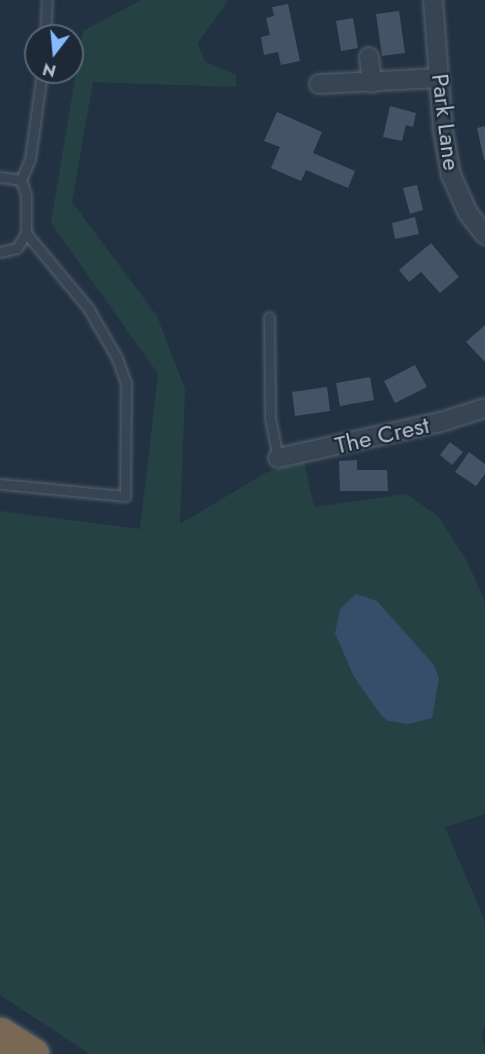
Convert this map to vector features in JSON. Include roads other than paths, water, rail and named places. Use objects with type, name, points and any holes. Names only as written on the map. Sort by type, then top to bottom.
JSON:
[{"type":"highway","points":[[0,1034],[32,1054]]},
{"type":"street","name":"Park Lane","points":[[433,0],[443,131],[451,175],[468,213],[485,235]]},
{"type":"street","points":[[369,57],[372,83]]},
{"type":"street","points":[[319,84],[440,78]]},
{"type":"street","name":"The Crest","points":[[278,458],[441,422],[485,408]]},
{"type":"lane","points":[[46,24],[47,0]]},
{"type":"lane","points":[[0,252],[16,248],[26,232],[26,195],[21,180],[30,159],[40,84]]},
{"type":"lane","points":[[0,177],[21,180]]},
{"type":"lane","points":[[0,484],[125,496],[126,383],[117,358],[88,308],[26,232]]},
{"type":"lane","points":[[269,317],[270,418],[278,458]]},
{"type":"water","points":[[356,594],[377,601],[434,665],[439,678],[432,718],[409,724],[388,721],[381,715],[354,677],[335,633],[340,609]]}]
